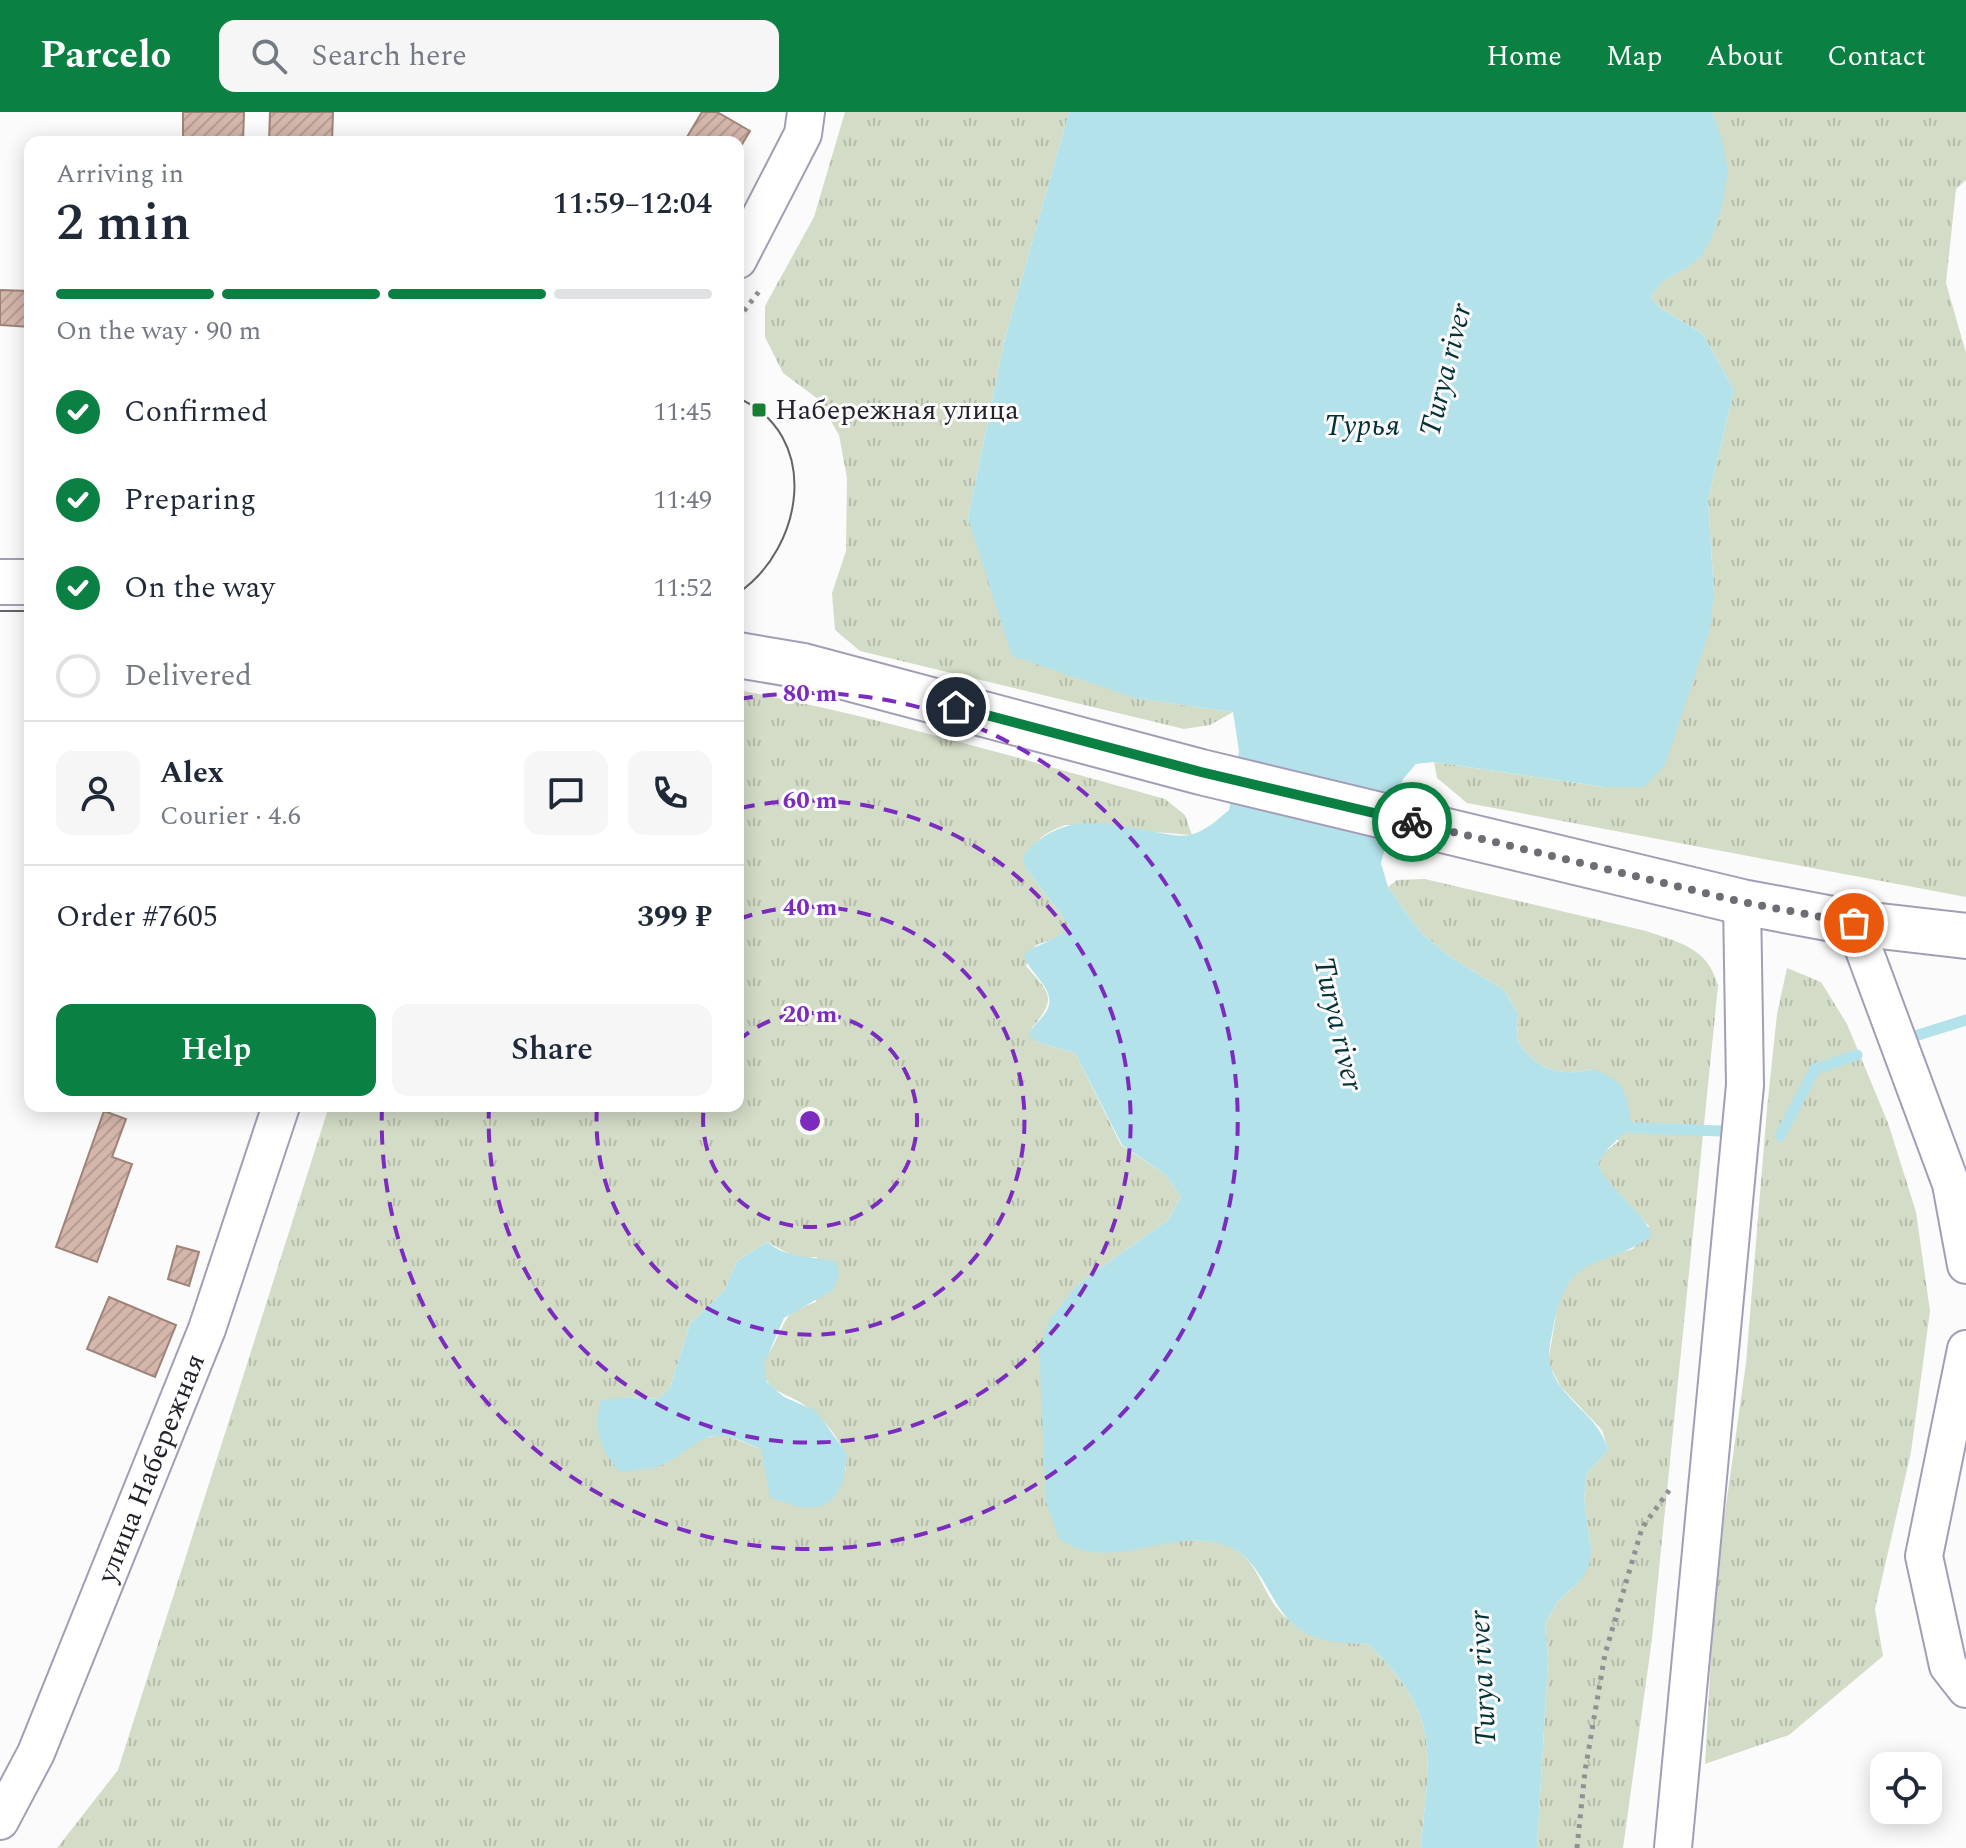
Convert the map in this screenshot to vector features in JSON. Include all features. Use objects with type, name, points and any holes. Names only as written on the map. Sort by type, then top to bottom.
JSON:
[{"type":"street","points":[[744,248],[803,134],[806,112]]},
{"type":"street","points":[[0,582],[24,582]]},
{"type":"street","points":[[744,656],[803,666],[1201,772],[1742,902],[1854,923],[1966,936]]},
{"type":"street","points":[[1673,1848],[1745,1085],[1742,902]]},
{"type":"street","points":[[1854,923],[1959,1186],[1966,1265]]},
{"type":"street","name":"улица Набережная","points":[[0,1821],[36,1753],[207,1329],[279,1112]]},
{"type":"street","points":[[1966,1349],[1924,1556],[1948,1666],[1966,1689]]},
{"type":"path","points":[[1577,1848],[1585,1771],[1605,1654],[1642,1528],[1681,1474],[1707,1465]]},
{"type":"green space","points":[[845,112],[1069,112],[1005,338],[968,518],[991,582],[1111,687],[1136,698],[1233,712],[1210,725],[1184,729],[860,651],[835,630],[832,593],[846,551],[847,478],[839,435],[818,399],[783,373],[765,337],[765,306],[814,217]]},
{"type":"green space","points":[[1713,112],[1966,112],[1966,180],[1956,189],[1946,283],[1966,353],[1966,897],[1467,803],[1437,778],[1434,762],[1604,787],[1644,787],[1714,592],[1708,500],[1734,390],[1703,334],[1660,308],[1651,298],[1656,286],[1697,260],[1712,236],[1727,170]]},
{"type":"green space","points":[[744,691],[899,726],[1059,769],[1165,799],[1185,815],[1192,835],[1066,825],[1039,840],[1026,869],[1070,926],[1062,936],[1036,945],[1026,966],[1048,996],[1045,1010],[1032,1028],[1037,1042],[1075,1053],[1121,1145],[1166,1175],[1181,1197],[1168,1220],[1077,1285],[1116,1551],[1184,1540],[1225,1545],[1236,1550],[1252,1566],[1276,1606],[1291,1621],[1323,1636],[1368,1644],[1409,1693],[1426,1737],[1427,1785],[1421,1848],[57,1848],[118,1770],[327,1112],[744,1112]],"holes":[[[767,1242],[797,1258],[817,1257],[816,1302],[789,1316],[766,1359],[764,1373],[771,1386],[804,1405],[827,1425],[843,1451],[846,1470],[761,1449],[722,1434],[697,1440],[662,1465],[626,1397],[658,1399],[670,1388],[690,1324],[724,1291],[737,1261]]]},
{"type":"green space","points":[[1425,879],[1671,939],[1700,955],[1718,986],[1652,1639],[1623,1848],[1537,1848],[1548,1661],[1545,1624],[1558,1601],[1580,1581],[1591,1550],[1584,1498],[1587,1473],[1608,1450],[1602,1430],[1561,1387],[1548,1363],[1559,1297],[1574,1274],[1593,1260],[1633,1249],[1649,1226],[1607,1185],[1598,1165],[1602,1154],[1619,1141],[1591,1069],[1558,1071],[1539,1064],[1531,1057],[1517,1039],[1518,1013],[1504,990],[1452,958],[1421,933],[1388,887],[1397,880]]},
{"type":"green space","points":[[1787,968],[1821,982],[1847,1024],[1888,1123],[1916,1212],[1930,1311],[1911,1452],[1875,1609],[1883,1656],[1789,1735],[1705,1764],[1715,1583],[1746,1363],[1767,1109],[1777,1014]]},
{"type":"water","name":"Турья","points":[[1069,112],[1713,112],[1723,146],[1727,166],[1726,188],[1709,242],[1697,260],[1665,280],[1651,298],[1660,308],[1703,334],[1734,390],[1708,500],[1714,592],[1710,629],[1665,765],[1644,787],[1604,787],[1434,762],[1416,764],[1403,779],[1381,863],[1388,887],[1421,933],[1452,958],[1504,990],[1518,1013],[1517,1039],[1531,1057],[1539,1064],[1558,1071],[1591,1069],[1617,1082],[1626,1096],[1631,1125],[1598,1165],[1652,1236],[1577,1274],[1559,1303],[1551,1337],[1549,1352],[1556,1380],[1600,1431],[1608,1450],[1587,1473],[1584,1498],[1591,1550],[1589,1566],[1580,1581],[1558,1601],[1545,1624],[1548,1661],[1537,1848],[1421,1848],[1428,1760],[1420,1715],[1409,1693],[1368,1644],[1317,1638],[1291,1622],[1259,1574],[1240,1553],[1209,1541],[1192,1540],[1104,1553],[1084,1550],[1059,1539],[1046,1501],[1039,1350],[1050,1319],[1077,1285],[1168,1220],[1181,1197],[1166,1175],[1122,1145],[1075,1053],[1037,1042],[1029,1035],[1046,1012],[1049,1001],[1045,987],[1024,955],[1070,926],[1026,869],[1023,856],[1037,841],[1052,832],[1084,823],[1118,825],[1179,836],[1203,830],[1229,810],[1239,751],[1233,712],[1135,698],[1012,656],[968,518],[1005,338]]},
{"type":"water","points":[[767,1242],[784,1252],[837,1262],[839,1274],[833,1290],[784,1318],[764,1364],[767,1382],[784,1397],[816,1411],[847,1454],[845,1472],[834,1497],[825,1504],[801,1507],[770,1497],[761,1449],[717,1435],[700,1441],[659,1466],[620,1472],[607,1456],[600,1439],[597,1420],[601,1400],[626,1397],[658,1399],[670,1388],[690,1324],[724,1291],[737,1261]]},
{"type":"building","points":[[183,112],[244,112],[243,136],[183,136]]},
{"type":"building","points":[[270,112],[333,112],[332,136],[269,136]]},
{"type":"building","points":[[702,112],[717,112],[750,131],[744,141],[744,136],[688,136]]},
{"type":"building","points":[[0,290],[24,291],[24,327],[0,325]]},
{"type":"building","points":[[104,1112],[126,1119],[112,1157],[132,1164],[97,1262],[56,1247]]},
{"type":"building","points":[[177,1246],[199,1252],[189,1286],[168,1279]]},
{"type":"building","points":[[109,1297],[176,1325],[155,1377],[87,1349]]},
{"type":"waterway","points":[[1918,1035],[1966,1020]]},
{"type":"waterway","points":[[1780,1136],[1815,1069],[1857,1055]]},
{"type":"waterway","points":[[1617,1127],[1720,1131]]},
{"type":"tram line","points":[[744,402],[765,415],[783,438],[792,464],[794,492],[789,521],[778,549],[744,588]]},
{"type":"tram line","points":[[0,611],[24,611]]},
{"type":"way so far","points":[[1412,822],[1742,902],[1854,923]]},
{"type":"place","name":"Набережная улица","points":[[759,410]]},
{"type":"route","points":[[956,707],[1201,772],[1412,822]]},
{"type":"water label","name":"Turya river","points":[[1446,370]]},
{"type":"water label","name":"Turya river","points":[[1338,1024]]},
{"type":"water label","name":"Turya river","points":[[1483,1678]]}]
